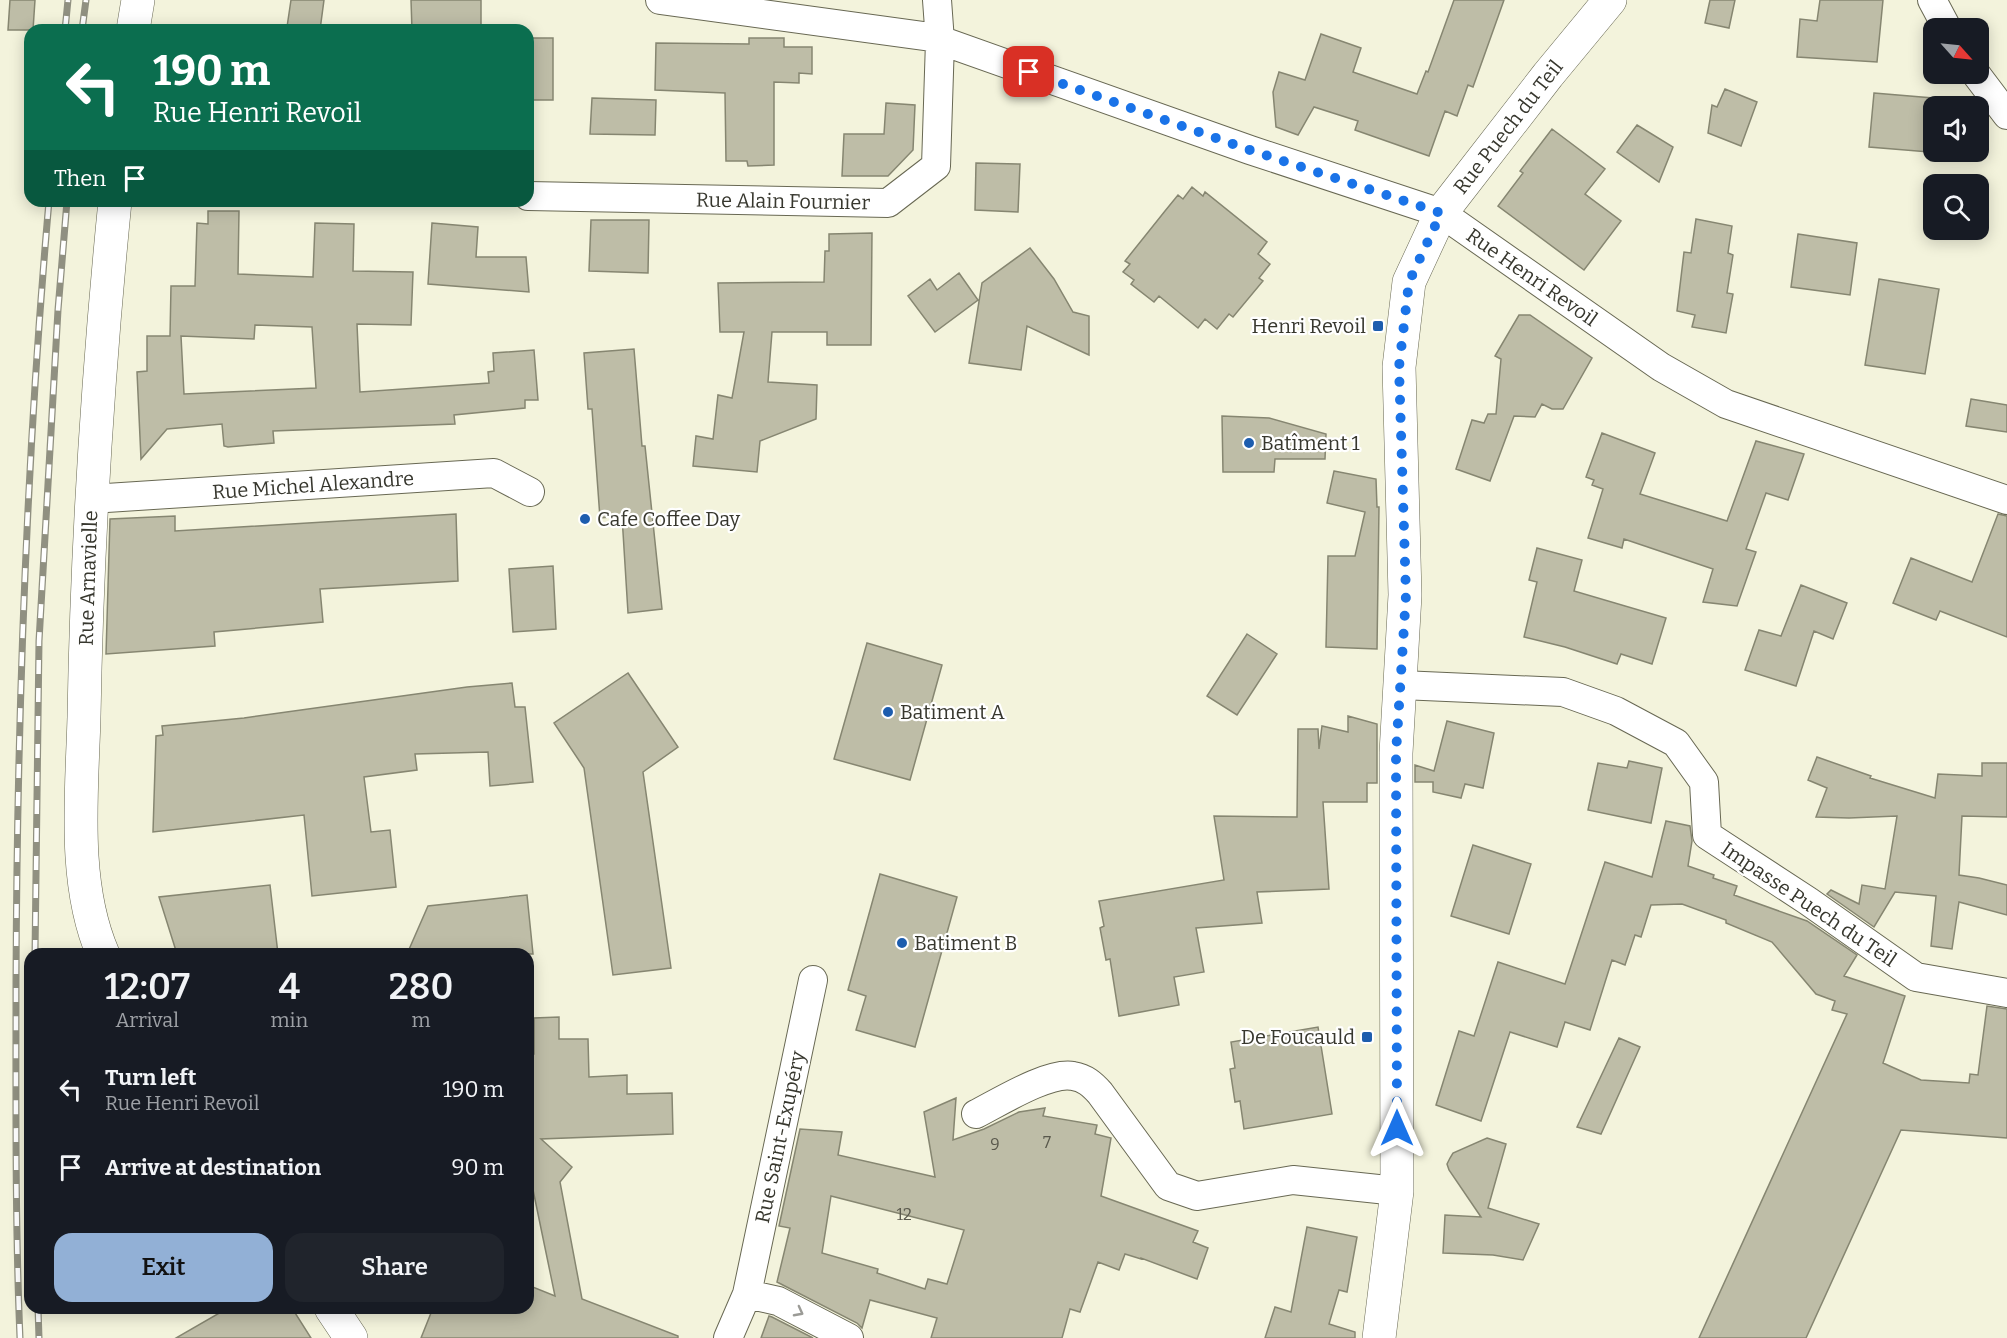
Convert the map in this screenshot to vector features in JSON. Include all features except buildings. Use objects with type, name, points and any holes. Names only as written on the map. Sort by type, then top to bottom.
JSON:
[{"type":"street","points":[[133,24],[138,0]]},
{"type":"street","name":"Rue Henri Revoil","points":[[660,0],[931,37],[1250,150],[1441,213],[1660,367],[1726,404],[2007,500]]},
{"type":"street","points":[[937,0],[940,41]]},
{"type":"street","name":"Rue Puech du Teil","points":[[1379,1338],[1397,1191],[1396,753],[1406,595],[1399,367],[1409,282],[1441,213],[1548,75],[1610,0]]},
{"type":"street","points":[[1932,0],[1942,18]]},
{"type":"street","name":"Rue Alain Fournier","points":[[534,195],[888,203],[936,166],[940,41]]},
{"type":"street","points":[[1984,84],[2007,116]]},
{"type":"street","name":"Rue Arnavielle","points":[[100,948],[85,889],[82,828],[91,499],[115,207]]},
{"type":"street","name":"Rue Michel Alexandre","points":[[91,499],[494,473],[530,492]]},
{"type":"street","name":"Impasse Puech du Teil","points":[[1401,685],[1563,692],[1616,711],[1653,729],[1676,742],[1704,782],[1707,835],[1808,901],[1916,977],[2007,993]]},
{"type":"street","name":"Rue Saint-Exupéry","points":[[728,1338],[747,1294],[813,980]]},
{"type":"street","points":[[976,1114],[1047,1079],[1071,1075],[1089,1081],[1100,1093],[1168,1186],[1197,1196],[1293,1180],[1397,1191]]},
{"type":"street","points":[[747,1294],[778,1301],[849,1338]]},
{"type":"street","points":[[335,1314],[351,1338]]},
{"type":"railway","points":[[66,24],[68,0]]},
{"type":"railway","points":[[83,24],[86,0]]},
{"type":"railway","points":[[20,1338],[16,983],[18,787],[24,592],[34,396],[49,207]]},
{"type":"railway","points":[[35,948],[39,641],[58,310],[67,207]]},
{"type":"railway","points":[[38,1314],[39,1338]]},
{"type":"place","name":"Henri Revoil","points":[[1378,326]]},
{"type":"place","name":"Batîment 1","points":[[1249,443]]},
{"type":"place","name":"Cafe Coffee Day","points":[[585,519]]},
{"type":"place","name":"Batiment A","points":[[888,712]]},
{"type":"place","name":"Batiment B","points":[[902,943]]},
{"type":"place","name":"De Foucauld","points":[[1367,1037]]},
{"type":"route","points":[[1029,72],[1250,150],[1441,213],[1409,282],[1399,367],[1406,595],[1396,753],[1397,1128]]}]
